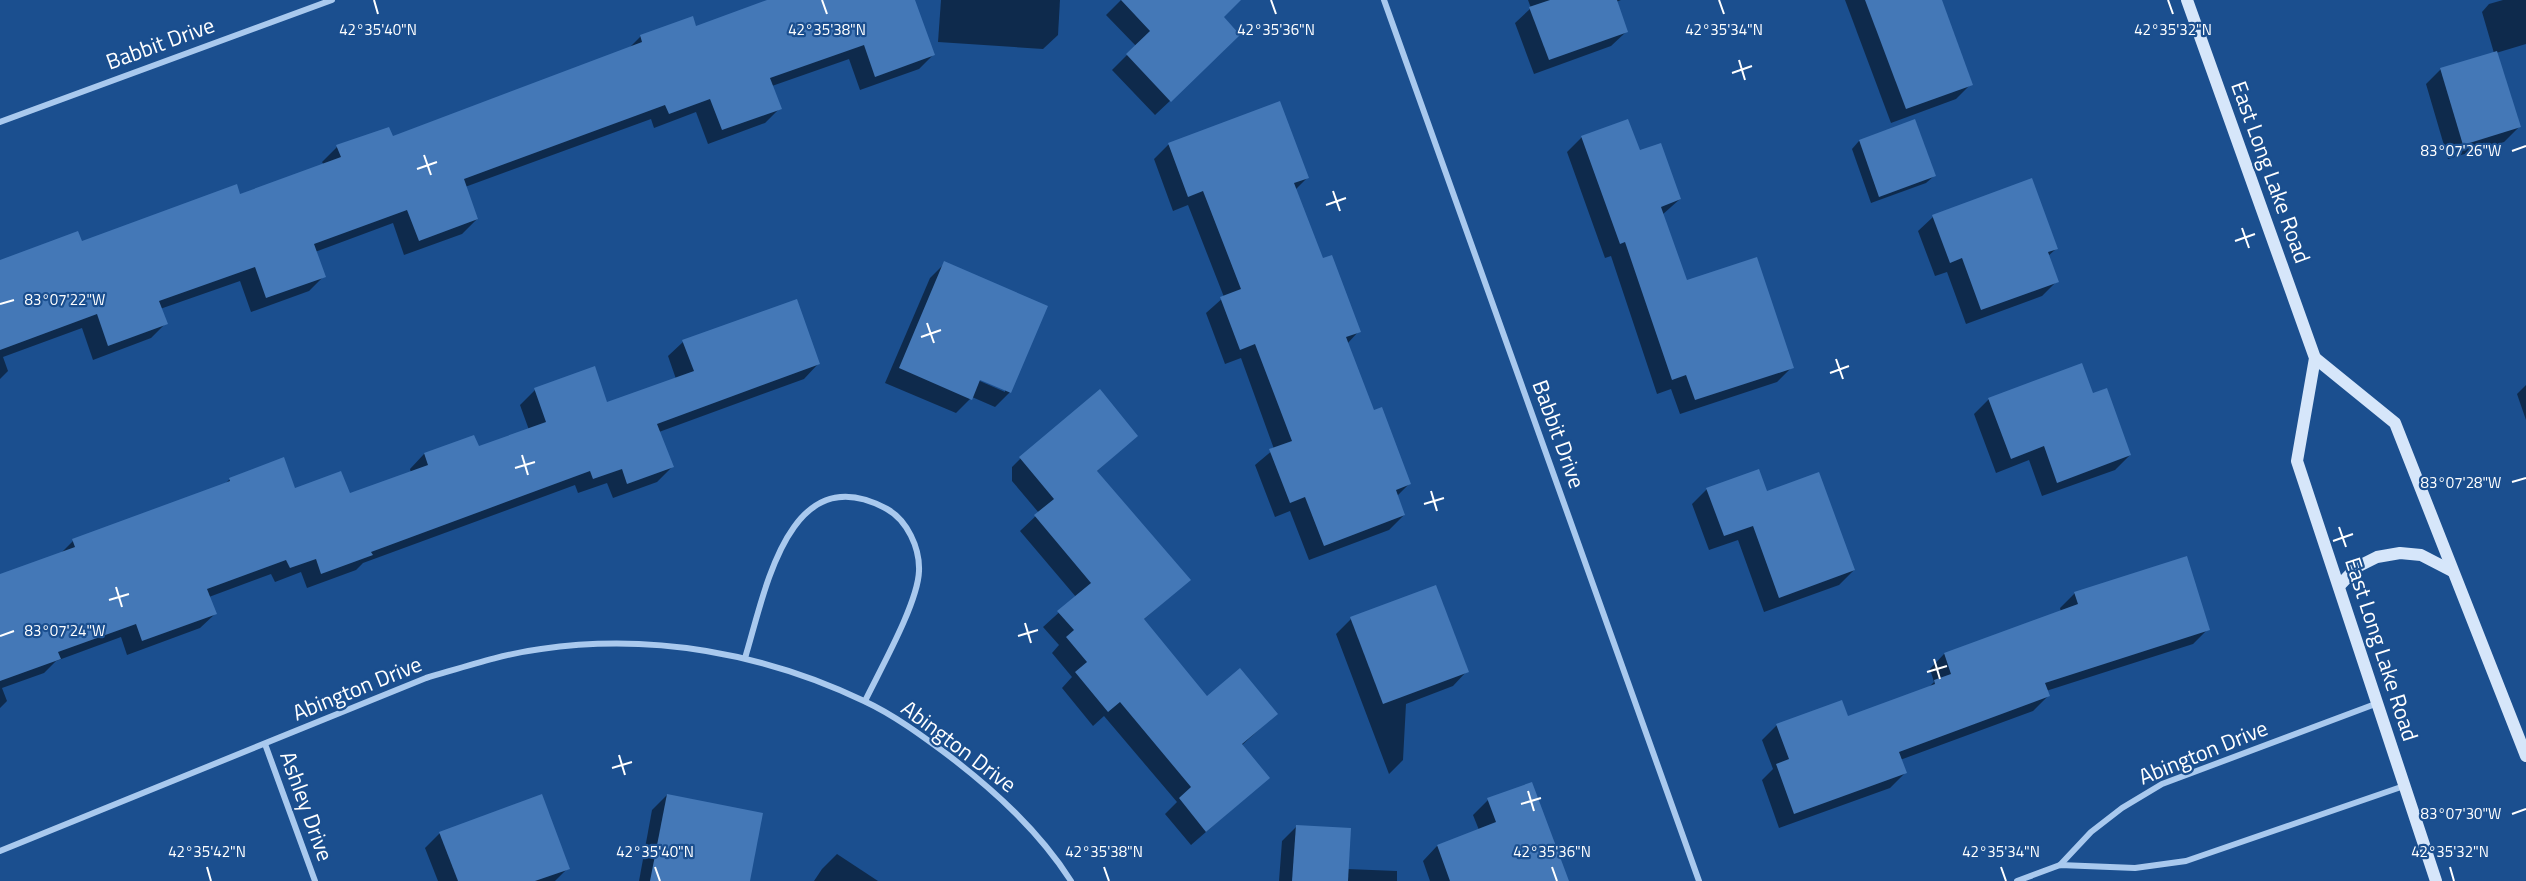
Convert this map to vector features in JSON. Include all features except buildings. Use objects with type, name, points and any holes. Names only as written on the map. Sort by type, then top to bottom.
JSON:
[{"type":"main road","name":"East Long Lake Road","points":[[2187,0],[2315,358],[2297,461],[2436,881]]},
{"type":"main road","points":[[2315,358],[2395,423],[2526,756]]},
{"type":"main road","points":[[2339,586],[2357,567],[2378,557],[2400,553],[2421,555],[2452,571]]},
{"type":"street","name":"Babbit Drive","points":[[0,122],[333,0]]},
{"type":"street","name":"Babbit Drive","points":[[1384,0],[1700,881]]},
{"type":"street","points":[[745,658],[769,578],[783,541],[797,521],[812,507],[833,497],[856,498],[875,503],[893,512],[908,530],[917,550],[920,571],[916,592],[865,701]]},
{"type":"street","name":"Abington Drive","points":[[0,851],[426,678],[487,660],[541,649],[610,644],[687,647],[745,658],[806,677],[865,701],[909,726],[985,783],[1023,819],[1071,881]]},
{"type":"street","name":"Abington Drive","points":[[2060,865],[2091,832],[2122,808],[2162,784],[2378,703]]},
{"type":"street","name":"Ashley Drive","points":[[265,744],[315,881]]},
{"type":"street","name":"Abington Drive","points":[[2017,881],[2060,865],[2135,868],[2186,861],[2404,786]]}]
